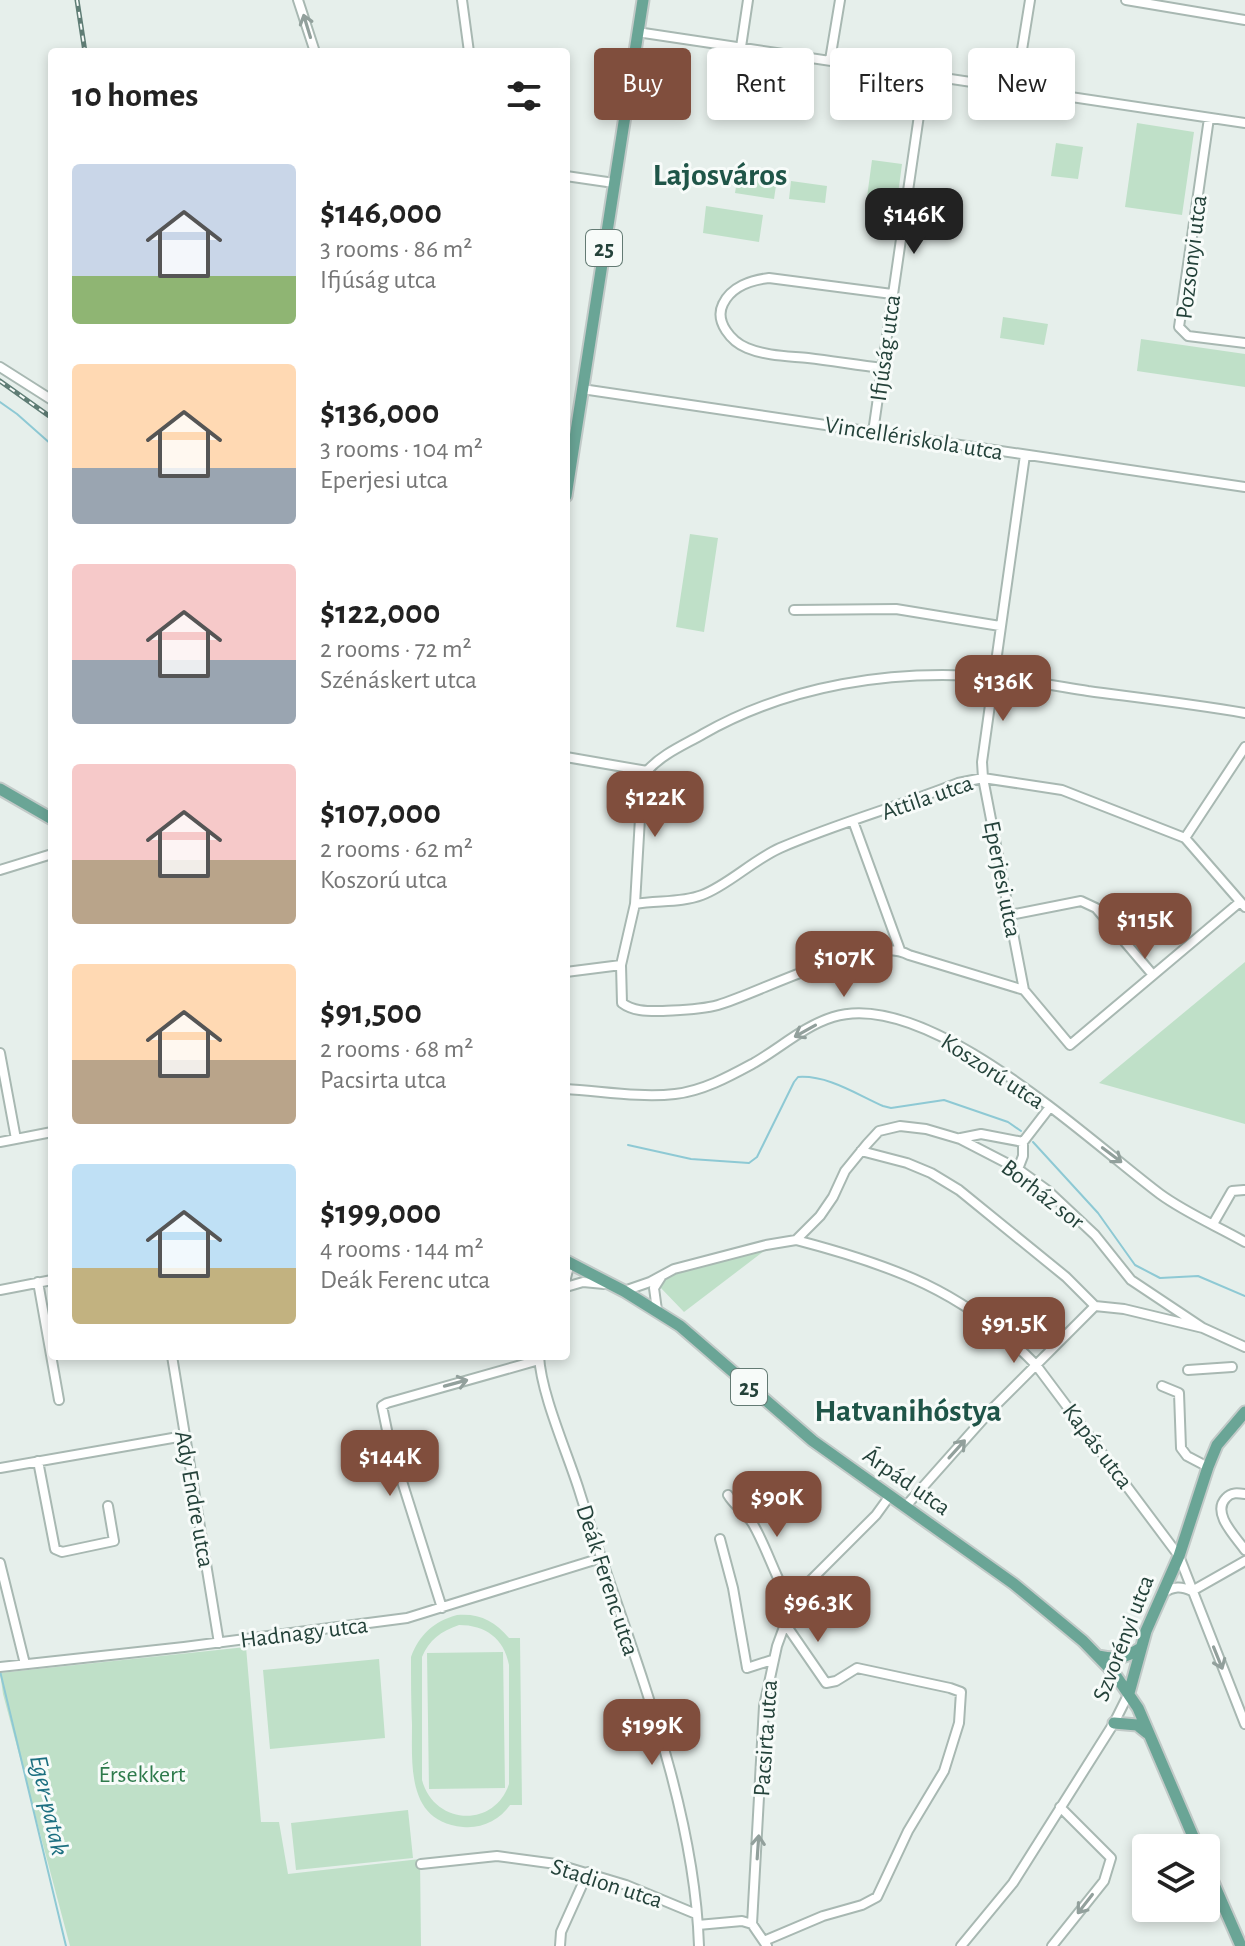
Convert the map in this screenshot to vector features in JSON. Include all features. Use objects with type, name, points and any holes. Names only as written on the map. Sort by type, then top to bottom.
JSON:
[{"type":"main road","name":"25","points":[[570,469],[643,0]]},
{"type":"main road","points":[[0,789],[48,817]]},
{"type":"main road","name":"Árpád utca","points":[[570,1263],[657,1310],[813,1441],[1014,1584],[1099,1656],[1129,1693]]},
{"type":"main road","name":"Szvorényi utca","points":[[1129,1693],[1141,1648],[1179,1556],[1217,1445],[1245,1412]]},
{"type":"main road","points":[[1099,1656],[1116,1660],[1126,1658],[1141,1648]]},
{"type":"main road","points":[[1138,1666],[1138,1708]]},
{"type":"main road","name":"25","points":[[1129,1693],[1151,1735],[1192,1834]]},
{"type":"main road","points":[[1114,1723],[1137,1725],[1151,1735]]},
{"type":"main road","points":[[1220,1899],[1240,1946]]},
{"type":"street","points":[[298,0],[314,48]]},
{"type":"street","points":[[462,0],[468,48]]},
{"type":"street","points":[[741,47],[748,0]]},
{"type":"street","points":[[832,48],[840,0]]},
{"type":"street","points":[[1022,48],[1030,0]]},
{"type":"street","points":[[1126,0],[1245,20]]},
{"type":"street","points":[[637,32],[830,60]]},
{"type":"street","points":[[1075,96],[1245,123]]},
{"type":"street","name":"Pozsonyi utca","points":[[1209,118],[1179,327],[1188,336],[1245,343]]},
{"type":"street","name":"Ifjúság utca","points":[[873,432],[918,120]]},
{"type":"street","points":[[570,177],[614,183]]},
{"type":"street","points":[[882,368],[746,348],[727,332],[721,311],[723,303],[740,286],[769,278],[892,294]]},
{"type":"street","points":[[0,367],[48,397]]},
{"type":"street","name":"Vincellériskola utca","points":[[582,389],[1245,487]]},
{"type":"street","name":"Eperjesi utca","points":[[1024,990],[982,762],[1025,455]]},
{"type":"street","points":[[794,610],[896,609],[1000,626]]},
{"type":"street","points":[[1243,904],[1070,1045],[1024,990],[900,950],[871,951],[838,960],[715,1006],[657,1011],[630,1009],[622,1003],[621,965],[635,904],[640,818],[647,771],[655,762],[718,725],[756,707],[802,692],[894,677],[942,675],[993,677],[1245,713]]},
{"type":"street","points":[[1185,838],[1245,747]]},
{"type":"street","points":[[570,758],[647,771]]},
{"type":"street","name":"Attila utca","points":[[635,904],[658,899],[688,899],[706,894],[779,849],[958,783],[983,778],[1062,790],[1185,838],[1243,904]]},
{"type":"street","points":[[853,821],[900,950]]},
{"type":"street","points":[[0,870],[48,855]]},
{"type":"street","points":[[1010,915],[1081,901],[1096,908],[1153,975]]},
{"type":"street","points":[[570,971],[621,965]]},
{"type":"street","name":"Koszorú utca","points":[[570,1089],[677,1094],[736,1073],[822,1022],[852,1014],[891,1019],[933,1032],[978,1056],[1050,1107],[1163,1196],[1245,1242]]},
{"type":"street","points":[[0,1053],[16,1139]]},
{"type":"street","points":[[1018,1169],[1023,1156],[1023,1142],[1050,1107]]},
{"type":"street","name":"Borház sor","points":[[796,1240],[820,1216],[845,1171],[879,1131],[900,1126],[926,1129],[960,1139],[1018,1169],[1087,1226],[1131,1280],[1203,1328]]},
{"type":"street","points":[[0,1142],[48,1133]]},
{"type":"street","points":[[960,1139],[981,1134],[1023,1142]]},
{"type":"street","points":[[861,1151],[907,1163],[959,1190],[1066,1277],[1095,1306],[1124,1309],[1203,1328],[1245,1347]]},
{"type":"street","points":[[1213,1224],[1232,1191],[1244,1190]]},
{"type":"street","points":[[570,1286],[583,1282],[620,1288],[699,1261],[796,1240]]},
{"type":"street","name":"Kapás utca","points":[[796,1240],[855,1255],[923,1281],[961,1302],[1018,1346],[1036,1365],[1179,1556],[1245,1724]]},
{"type":"street","points":[[657,1310],[654,1288],[663,1275]]},
{"type":"street","points":[[0,1290],[48,1281]]},
{"type":"street","points":[[38,1282],[48,1338]]},
{"type":"street","points":[[905,1507],[1095,1306]]},
{"type":"street","points":[[52,1360],[59,1400]]},
{"type":"street","name":"Ady Endre utca","points":[[173,1360],[219,1643]]},
{"type":"street","points":[[442,1608],[393,1455],[382,1406],[532,1360]]},
{"type":"street","name":"Deák Ferenc utca","points":[[540,1360],[676,1793],[688,1847],[699,1946]]},
{"type":"street","points":[[1188,1370],[1232,1367]]},
{"type":"street","points":[[1162,1386],[1179,1393],[1181,1448],[1187,1456],[1208,1467]]},
{"type":"street","points":[[0,1468],[184,1436]]},
{"type":"street","points":[[38,1461],[55,1549],[62,1552],[114,1541],[108,1506]]},
{"type":"street","points":[[1245,1494],[1237,1492],[1227,1496],[1221,1506],[1221,1515],[1245,1550]]},
{"type":"street","points":[[728,1495],[753,1525],[792,1605]]},
{"type":"street","name":"Pacsirta utca","points":[[752,1924],[764,1706],[772,1660],[792,1605],[802,1589],[876,1515],[889,1497]]},
{"type":"street","points":[[720,1539],[733,1588],[747,1668],[772,1660]]},
{"type":"street","name":"Hadnagy utca","points":[[3,1667],[381,1622],[442,1608],[601,1558]]},
{"type":"street","points":[[1162,1593],[1182,1587],[1192,1591],[1245,1561]]},
{"type":"street","points":[[0,1563],[25,1664]]},
{"type":"street","points":[[698,1925],[742,1921],[752,1924],[766,1943],[823,1916],[862,1905],[877,1897],[908,1831],[944,1771],[959,1723],[961,1692],[950,1688],[857,1668],[836,1681],[826,1683],[786,1625]]},
{"type":"street","name":"Szvorényi utca","points":[[961,1946],[1013,1883],[1114,1723],[1129,1693]]},
{"type":"street","points":[[1052,1946],[1104,1881],[1111,1858],[1060,1807]]},
{"type":"street","name":"Stadion utca","points":[[421,1864],[497,1856],[556,1864],[626,1885],[696,1914]]},
{"type":"street","points":[[560,1946],[561,1932],[588,1872]]},
{"type":"green space","points":[[1137,123],[1194,132],[1182,215],[1125,207]]},
{"type":"green space","points":[[1056,143],[1083,147],[1078,179],[1051,176]]},
{"type":"green space","points":[[872,160],[902,164],[895,217],[865,212]]},
{"type":"green space","points":[[738,173],[777,179],[774,199],[735,193]]},
{"type":"green space","points":[[791,181],[827,186],[825,203],[789,199]]},
{"type":"green space","points":[[706,206],[763,215],[759,242],[703,233]]},
{"type":"green space","points":[[1003,317],[1048,324],[1044,345],[1000,338]]},
{"type":"green space","points":[[1141,339],[1245,354],[1245,387],[1137,371]]},
{"type":"green space","points":[[690,534],[718,538],[704,632],[676,627]]},
{"type":"green space","points":[[1245,962],[1245,1124],[1099,1083]]},
{"type":"green space","points":[[768,1248],[684,1312],[659,1286],[667,1276],[678,1270]]},
{"type":"green space","points":[[457,1615],[479,1617],[498,1627],[509,1638],[520,1638],[522,1805],[510,1805],[495,1819],[477,1827],[445,1823],[431,1815],[416,1790],[413,1774],[411,1657],[428,1630]],"holes":[[[459,1625],[477,1627],[498,1640],[509,1665],[509,1784],[491,1809],[464,1816],[439,1806],[422,1780],[422,1657],[441,1633]]]},
{"type":"green space","name":"Érsekkert","points":[[246,1647],[261,1822],[279,1822],[288,1874],[420,1859],[421,1946],[70,1946],[0,1673]]},
{"type":"green space","points":[[503,1652],[505,1788],[429,1789],[427,1653]]},
{"type":"green space","points":[[379,1659],[385,1738],[270,1749],[263,1670]]},
{"type":"green space","points":[[408,1810],[413,1858],[296,1870],[291,1823]]},
{"type":"waterway","points":[[0,402],[48,441]]},
{"type":"waterway","points":[[628,1145],[691,1159],[749,1163],[757,1157],[798,1077],[831,1082],[891,1108],[944,1100],[1008,1122],[1021,1131]]},
{"type":"waterway","points":[[1033,1142],[1098,1213],[1135,1265],[1160,1278],[1198,1276],[1245,1296]]},
{"type":"waterway","name":"Eger-patak","points":[[0,1671],[66,1946]]},
{"type":"railway","points":[[77,0],[84,48]]},
{"type":"railway","points":[[0,381],[48,415]]},
{"type":"district","name":"Lajosváros","points":[[720,174]]},
{"type":"district","name":"Hatvanihóstya","points":[[908,1410]]}]
